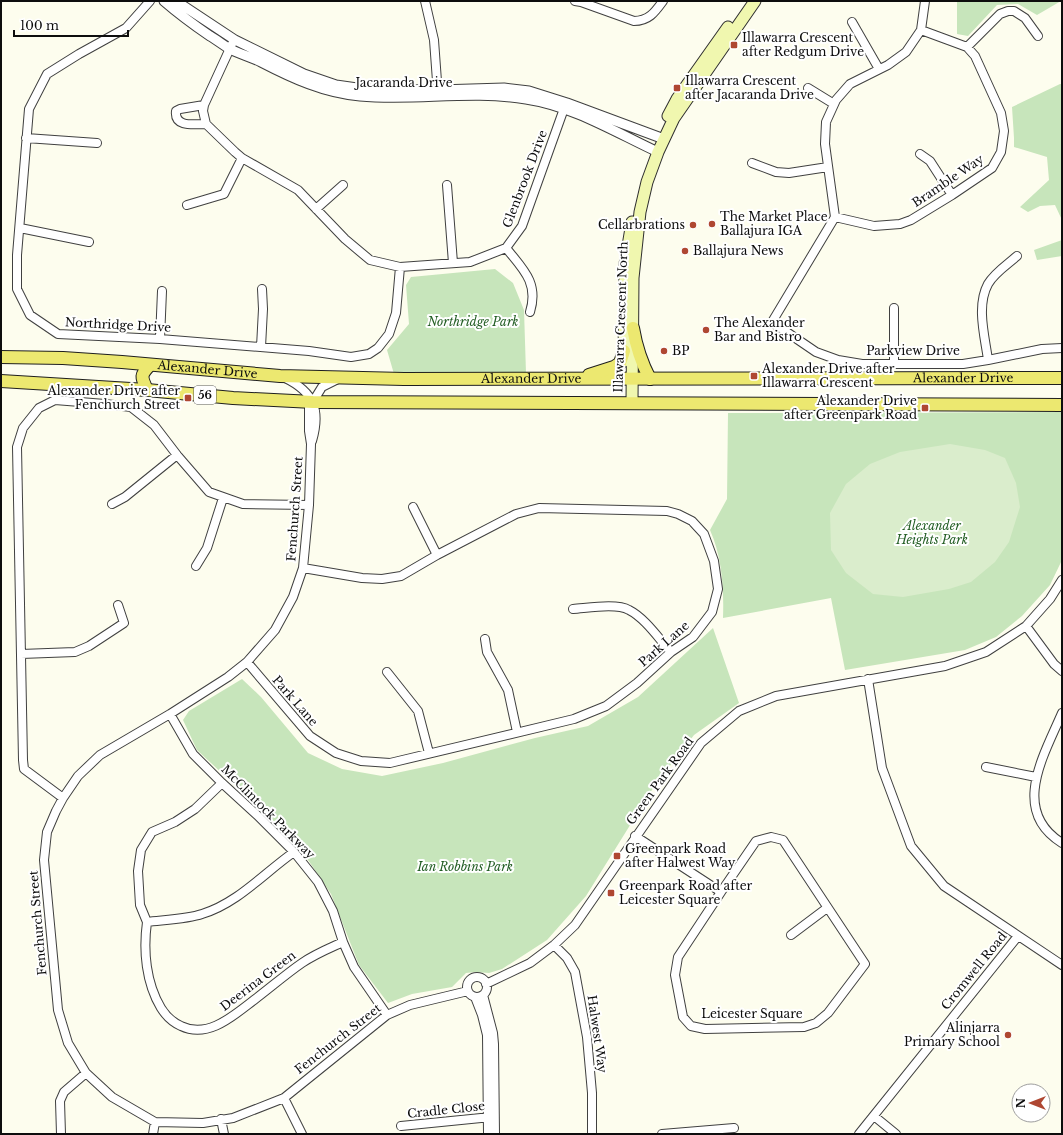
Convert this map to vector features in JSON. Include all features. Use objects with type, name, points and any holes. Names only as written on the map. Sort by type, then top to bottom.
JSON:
[{"type":"main road","name":"Illawarra Crescent North","points":[[628,379],[624,351],[625,288],[628,243],[640,182],[677,99],[747,1]]},
{"type":"main road","name":"Illawarra Crescent North","points":[[661,137],[755,1]]},
{"type":"main road","name":"Illawarra Crescent North","points":[[628,402],[628,379],[633,328],[633,278],[640,212],[654,151]]},
{"type":"main road","points":[[633,328],[639,355],[650,379]]},
{"type":"main road","points":[[576,379],[614,367],[621,360],[624,351]]},
{"type":"main road","name":"Alexander Drive","points":[[1,356],[64,358],[280,376],[404,379],[1062,378]]},
{"type":"main road","points":[[147,390],[142,380],[143,373],[150,365]]},
{"type":"main road","name":"Alexander Drive","points":[[3,382],[147,390],[233,398],[313,402],[628,402],[1062,405]]},
{"type":"street","name":"Northridge Drive","points":[[150,1],[126,28],[47,74],[29,109],[18,255],[18,289],[30,315],[58,334],[160,339],[309,351],[351,357],[369,354],[378,348],[389,334],[396,313],[400,267]]},
{"type":"street","name":"Jacaranda Drive","points":[[164,1],[192,23],[230,49],[259,61],[286,75],[331,91],[360,96],[438,93],[504,88],[529,91],[566,106],[661,137]]},
{"type":"street","name":"Jacaranda Drive","points":[[176,1],[235,40],[304,74],[336,85],[364,89],[438,93]]},
{"type":"street","points":[[425,1],[434,40],[438,93]]},
{"type":"street","points":[[575,1],[634,21],[643,21],[654,14],[663,1]]},
{"type":"street","points":[[835,217],[825,144],[826,122],[834,104],[850,84],[879,69],[906,52],[921,30],[925,1]]},
{"type":"street","points":[[921,30],[967,47],[1000,14],[1008,11],[1014,11],[1025,18],[1038,36]]},
{"type":"street","points":[[852,22],[879,69]]},
{"type":"street","points":[[235,40],[204,105],[203,111],[206,124],[242,158],[298,190],[344,239],[370,260],[400,267],[470,262],[506,248],[529,278],[533,294],[533,302],[530,312]]},
{"type":"street","name":"Bramble Way","points":[[835,217],[874,226],[900,224],[910,220],[952,195],[992,168],[1001,152],[1003,134],[1001,113],[975,56],[967,47]]},
{"type":"street","points":[[808,88],[834,104]]},
{"type":"street","points":[[204,105],[180,109],[176,111],[176,116],[183,124],[206,124]]},
{"type":"street","name":"Jacaranda Drive","points":[[566,106],[654,151]]},
{"type":"street","name":"Glenbrook Drive","points":[[506,248],[522,226],[566,106]]},
{"type":"street","points":[[26,138],[97,143]]},
{"type":"street","points":[[920,154],[930,160],[952,195]]},
{"type":"street","points":[[187,205],[224,194],[242,158]]},
{"type":"street","points":[[752,163],[776,172],[789,173],[828,167]]},
{"type":"street","points":[[316,209],[343,185]]},
{"type":"street","points":[[447,185],[454,263]]},
{"type":"street","name":"Parkview Drive","points":[[835,217],[772,322],[816,352],[838,360],[862,364],[963,364],[1042,349],[1062,348]]},
{"type":"street","points":[[20,228],[89,242]]},
{"type":"street","points":[[988,360],[982,312],[983,299],[988,284],[998,272],[1017,256]]},
{"type":"street","points":[[261,347],[263,309],[262,289]]},
{"type":"street","points":[[160,339],[162,292]]},
{"type":"street","points":[[894,308],[894,363]]},
{"type":"street","points":[[280,376],[305,390],[313,402]]},
{"type":"street","name":"Fenchurch Street","points":[[341,377],[322,387],[318,391],[309,408],[309,431],[312,444],[310,505],[303,568],[293,597],[275,630],[247,662],[228,677],[170,714],[100,755],[78,776],[63,798],[47,832],[44,860],[58,1010],[68,1043],[86,1073],[112,1097],[155,1122],[203,1123],[233,1118],[284,1098],[387,1015],[410,1004],[468,991]]},
{"type":"street","points":[[1034,378],[1062,384]]},
{"type":"street","points":[[63,798],[24,769],[17,447],[23,428],[39,408],[55,400],[131,407],[154,425],[177,455],[209,492],[243,504],[310,505]]},
{"type":"street","points":[[112,504],[124,497],[177,455]]},
{"type":"street","points":[[196,566],[207,548],[223,498]]},
{"type":"street","points":[[413,507],[437,555]]},
{"type":"street","name":"Park Lane","points":[[247,662],[310,736],[336,753],[361,761],[390,763],[574,719],[606,706],[637,683],[671,652],[693,637],[712,612],[718,589],[714,561],[704,534],[692,521],[678,514],[667,511],[539,508],[516,514],[437,555],[401,576],[382,579],[362,578],[303,568]]},
{"type":"street","name":"Green Park Road","points":[[486,984],[530,963],[554,945],[575,925],[635,836],[701,743],[739,711],[776,696],[945,666],[986,652],[1026,626],[1050,599],[1062,580]]},
{"type":"street","points":[[21,654],[75,652],[88,646],[124,623],[118,605]]},
{"type":"street","points":[[573,609],[618,607],[629,610],[641,619],[671,652]]},
{"type":"street","points":[[1026,626],[1054,664],[1062,672]]},
{"type":"street","points":[[485,639],[487,652],[508,690],[517,732]]},
{"type":"street","points":[[387,672],[418,711],[429,753]]},
{"type":"street","points":[[868,679],[882,768],[911,846],[944,886],[1062,965]]},
{"type":"street","points":[[1062,713],[1036,776],[1034,794],[1038,817],[1051,836],[1062,842]]},
{"type":"street","name":"McClintock Parkway","points":[[170,714],[192,754],[294,852],[318,882],[333,911],[343,942],[354,967],[387,1015]]},
{"type":"street","points":[[986,767],[1036,776]]},
{"type":"street","points":[[222,783],[195,809],[175,822],[152,832],[141,850],[138,871],[140,905],[147,922],[202,915],[231,902],[294,852]]},
{"type":"street","points":[[635,836],[721,892]]},
{"type":"street","name":"Leicester Square","points":[[771,837],[783,840],[865,964],[828,1013],[816,1023],[804,1027],[705,1029],[692,1026],[683,1017],[675,975],[678,957],[721,892],[756,841],[771,837]]},
{"type":"street","points":[[791,935],[827,908]]},
{"type":"street","name":"Deerina Green","points":[[147,922],[145,937],[148,975],[155,999],[166,1016],[190,1030],[202,1030],[216,1026],[235,1015],[303,962],[343,942]]},
{"type":"street","name":"Cromwell Road","points":[[859,1134],[1018,936]]},
{"type":"street","name":"Halwest Way","points":[[554,945],[567,958],[576,972],[587,1037],[592,1093],[592,1134]]},
{"type":"street","points":[[474,978],[480,978],[486,984],[486,992],[479,996],[468,991],[468,985],[474,978]]},
{"type":"street","points":[[479,996],[487,1035],[491,1117],[495,1134]]},
{"type":"street","points":[[61,1134],[60,1101],[64,1092],[86,1073]]},
{"type":"street","points":[[284,1098],[302,1134]]},
{"type":"street","points":[[874,1116],[896,1134]]},
{"type":"street","points":[[488,1134],[491,1117]]},
{"type":"street","name":"Cradle Close","points":[[401,1126],[491,1117]]},
{"type":"street","points":[[221,1120],[224,1134]]},
{"type":"street","points":[[153,1134],[155,1122]]},
{"type":"street","points":[[662,1134],[734,1128]]},
{"type":"street","points":[[592,1134],[599,1134]]},
{"type":"green space","points":[[957,1],[1061,1],[1037,15],[1018,4],[997,5],[968,36],[957,34]]},
{"type":"green space","points":[[1062,84],[1062,220],[1055,205],[1040,206],[1028,212],[1020,207],[1049,180],[1047,157],[1014,147],[1012,107]]},
{"type":"green space","points":[[1062,240],[1062,256],[1037,260],[1034,250]]},
{"type":"green space","name":"Northridge Park","points":[[495,269],[513,283],[524,310],[526,373],[394,374],[387,350],[409,324],[406,285],[411,277]]},
{"type":"green space","name":"Alexander Heights Park","points":[[1062,412],[1062,560],[1050,585],[1022,616],[996,637],[965,650],[845,670],[831,598],[723,618],[723,595],[720,562],[710,530],[727,499],[728,413]]},
{"type":"green space","points":[[950,444],[985,450],[1005,458],[1016,483],[1020,507],[1009,542],[995,562],[971,582],[949,589],[903,597],[873,594],[846,573],[831,550],[830,513],[846,484],[870,464],[900,452]]},
{"type":"green space","name":"Ian Robbins Park","points":[[713,628],[739,703],[694,735],[655,785],[586,896],[547,940],[502,969],[489,973],[466,973],[452,987],[412,994],[388,1003],[359,965],[331,894],[296,842],[197,750],[183,720],[189,711],[242,679],[261,697],[308,753],[342,769],[382,776],[443,763],[535,738],[588,726],[638,697]]},
{"type":"place","name":"Illawarra Crescent after Redgum Drive","points":[[734,45]]},
{"type":"place","name":"Illawarra Crescent after Jacaranda Drive","points":[[677,88]]},
{"type":"place","name":"The Market Place Ballajura IGA","points":[[712,224]]},
{"type":"place","name":"Cellarbrations","points":[[693,225]]},
{"type":"place","name":"Ballajura News","points":[[685,251]]},
{"type":"place","name":"The Alexander Bar and Bistro","points":[[706,330]]},
{"type":"place","name":"BP","points":[[664,351]]},
{"type":"place","name":"Alexander Drive after Illawarra Crescent","points":[[754,376]]},
{"type":"place","name":"Alexander Drive after Fenchurch Street","points":[[188,398]]},
{"type":"place","name":"Alexander Drive after Greenpark Road","points":[[925,408]]},
{"type":"place","name":"Greenpark Road after Halwest Way","points":[[617,856]]},
{"type":"place","name":"Greenpark Road after Leicester Square","points":[[611,893]]},
{"type":"place","name":"Alinjarra Primary School","points":[[1008,1035]]}]
